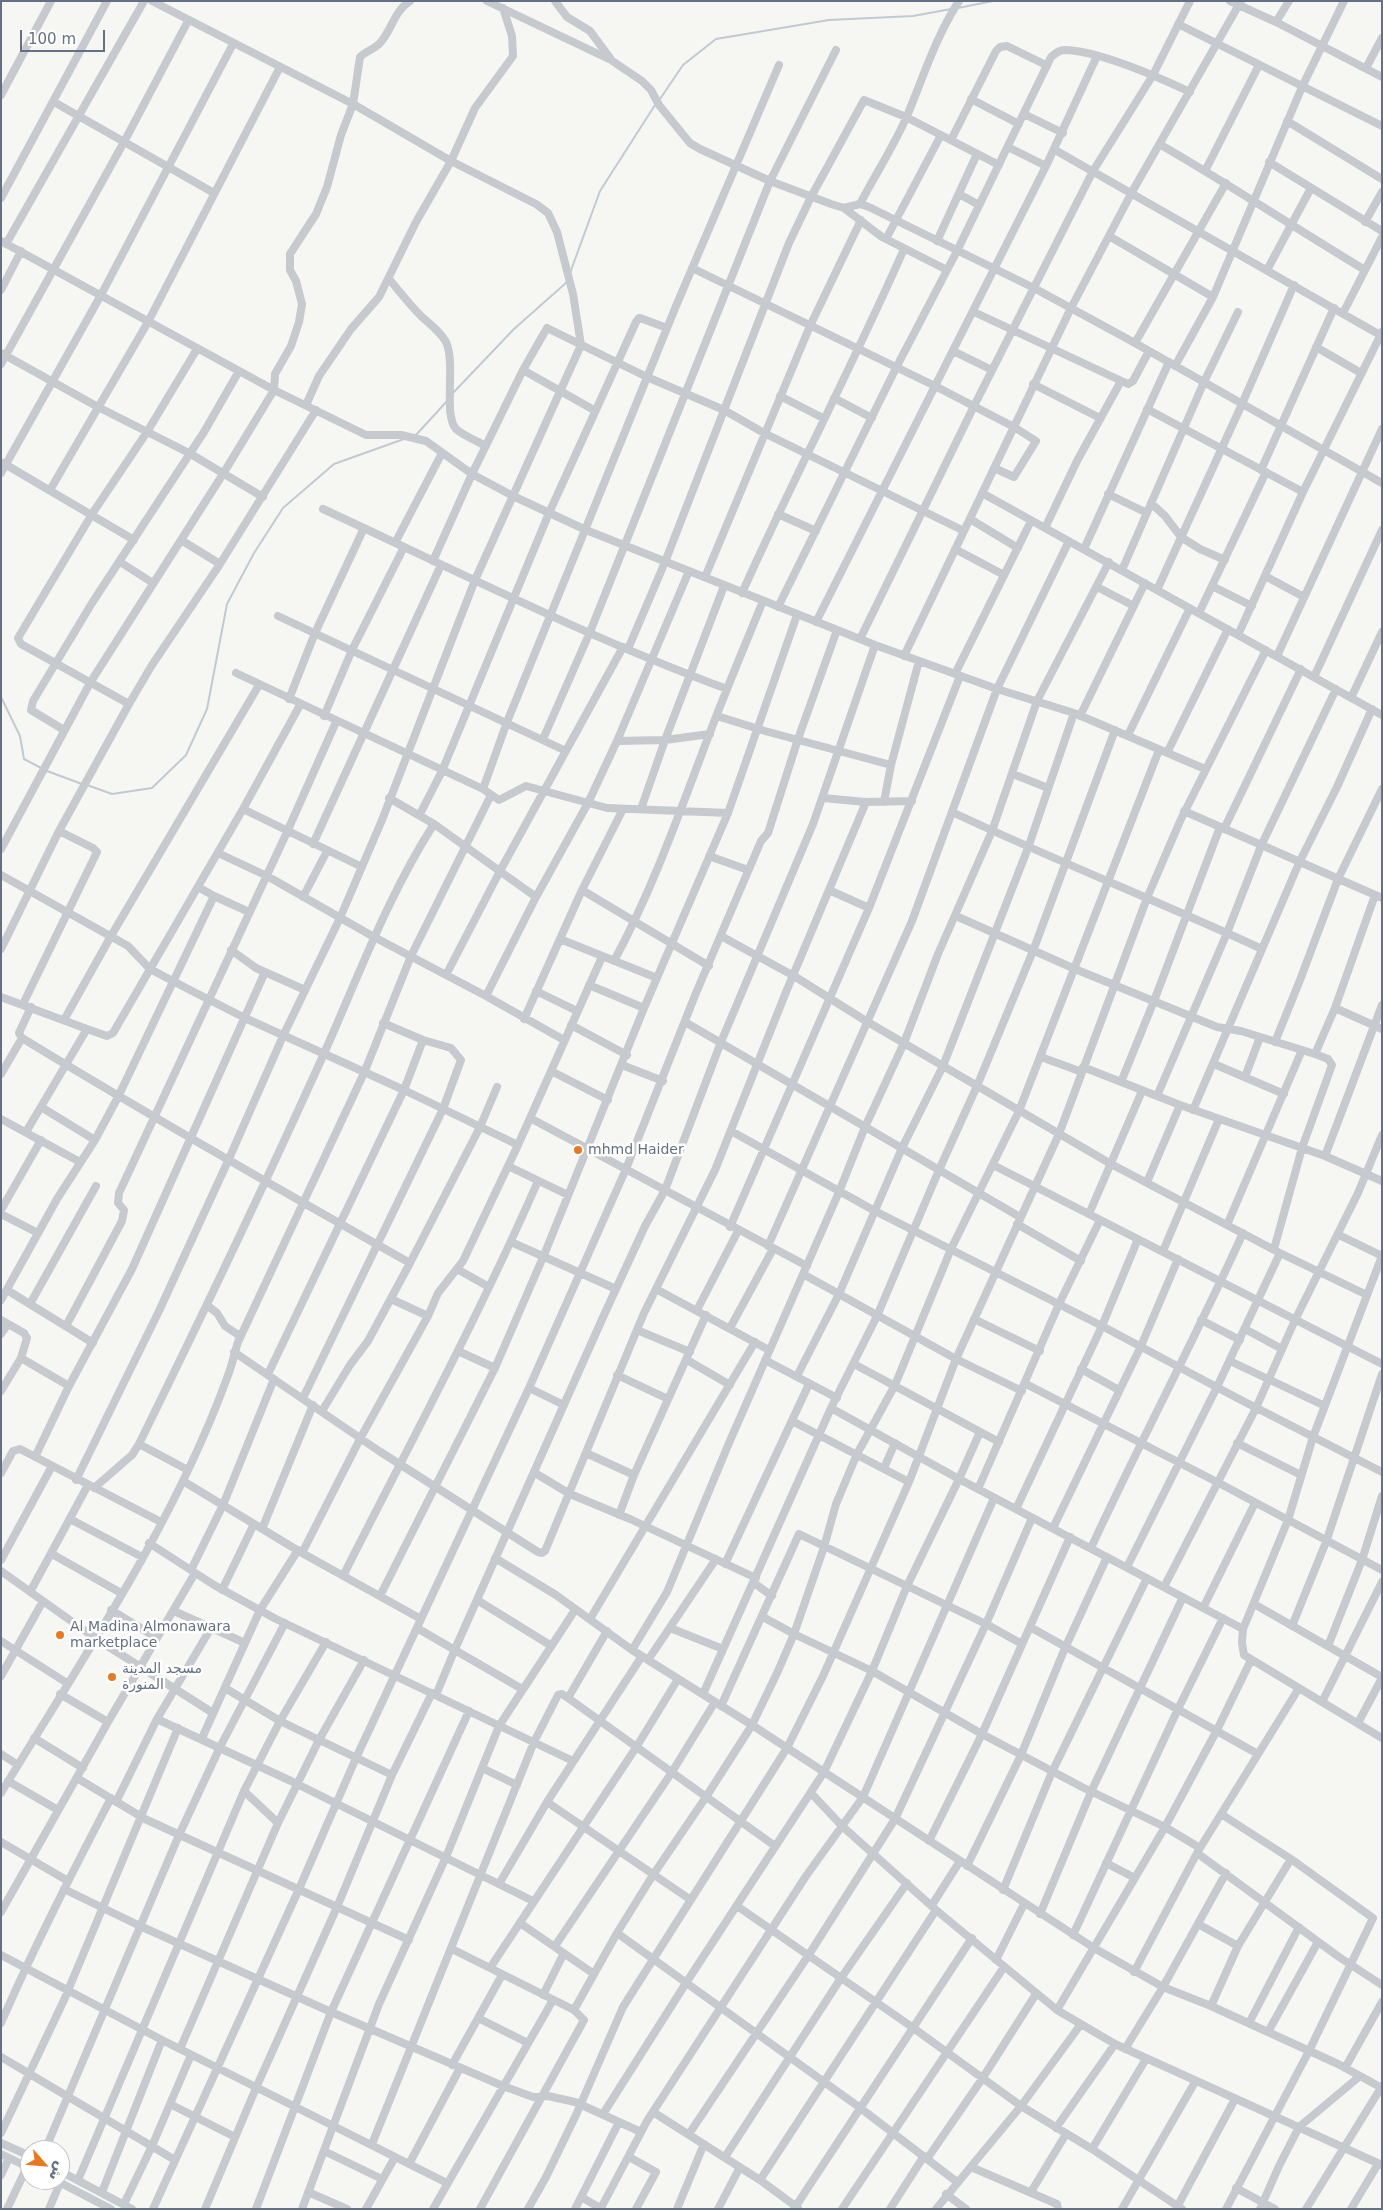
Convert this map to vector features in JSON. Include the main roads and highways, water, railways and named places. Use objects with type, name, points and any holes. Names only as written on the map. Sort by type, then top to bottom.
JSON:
[{"type":"waterway","points":[[958,8],[993,1]]},
{"type":"waterway","points":[[660,99],[683,65],[716,39],[829,20],[913,16],[951,9]]},
{"type":"waterway","points":[[570,273],[600,191],[655,105]]},
{"type":"waterway","points":[[452,394],[514,329],[567,282]]},
{"type":"waterway","points":[[416,435],[448,400]]},
{"type":"waterway","points":[[87,785],[112,794],[152,788],[186,755],[207,709],[227,604],[254,553],[283,508],[334,464],[404,439]]},
{"type":"waterway","points":[[1,697],[20,736],[24,759],[43,769]]},
{"type":"waterway","points":[[47,771],[82,784]]},
{"type":"place","name":"mhmd Haider","points":[[578,1150]]},
{"type":"place","name":"Al Madina Almonawara marketplace","points":[[60,1635]]},
{"type":"place","name":"مسجد المدينة المنورة","points":[[112,1677]]}]
